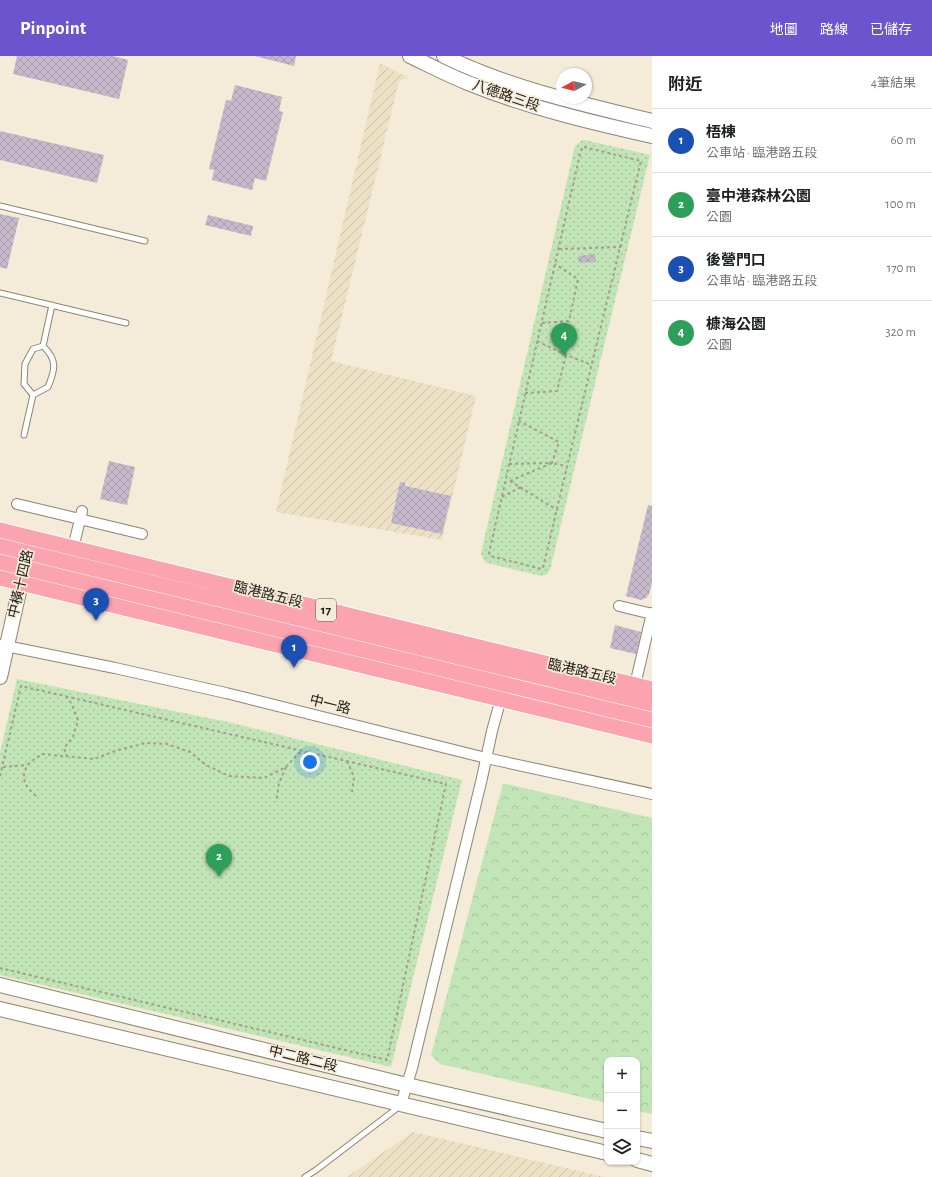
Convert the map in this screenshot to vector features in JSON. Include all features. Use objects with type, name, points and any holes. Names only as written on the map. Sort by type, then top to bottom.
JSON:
[{"type":"main road","name":"臨港路五段","points":[[3,531],[652,689]]},
{"type":"main road","name":"臨港路五段","points":[[1,550],[28,553],[652,704]]},
{"type":"main road","name":"17","points":[[0,562],[652,720]]},
{"type":"main road","points":[[0,578],[652,736]]},
{"type":"street","name":"八德路三段","points":[[410,56],[468,83],[515,100],[572,118],[652,136]]},
{"type":"street","name":"八德路三段","points":[[444,56],[489,76],[556,96]]},
{"type":"street","points":[[572,118],[576,104]]},
{"type":"street","name":"八德路三段","points":[[584,104],[652,120]]},
{"type":"street","points":[[17,504],[81,515],[142,534]]},
{"type":"street","points":[[62,593],[81,515]]},
{"type":"street","name":"中橫十四路","points":[[1,550],[3,531]]},
{"type":"street","name":"中橫十四路","points":[[0,677],[4,646],[32,538]]},
{"type":"street","points":[[619,606],[652,614],[635,685]]},
{"type":"street","name":"中一路","points":[[4,646],[115,668],[226,693],[486,758],[652,794]]},
{"type":"street","points":[[401,1104],[407,1085],[512,655]]},
{"type":"street","name":"中二路二段","points":[[0,985],[407,1085],[604,1130]]},
{"type":"street","name":"中二路二段","points":[[0,1009],[604,1152]]},
{"type":"street","points":[[640,1139],[652,1141]]},
{"type":"street","points":[[640,1161],[652,1164]]},
{"type":"lane","points":[[0,206],[145,241]]},
{"type":"lane","points":[[0,293],[126,323]]},
{"type":"lane","points":[[43,346],[52,305]]},
{"type":"lane","points":[[24,435],[33,395],[48,387],[54,372],[54,363],[50,354],[43,346]]},
{"type":"lane","points":[[33,395],[24,384],[25,364],[34,349],[43,346]]},
{"type":"lane","points":[[305,1177],[401,1104]]},
{"type":"path","points":[[584,147],[641,161],[620,247],[543,568],[541,569],[489,555],[581,150],[584,147]]},
{"type":"path","points":[[559,249],[620,247]]},
{"type":"path","points":[[542,323],[569,320],[578,280],[555,264]]},
{"type":"path","points":[[537,341],[566,355],[592,365]]},
{"type":"path","points":[[525,393],[557,391],[566,355]]},
{"type":"path","points":[[519,421],[559,442],[552,463],[510,480],[557,510]]},
{"type":"path","points":[[509,464],[552,463],[567,466]]},
{"type":"path","points":[[501,497],[521,487]]},
{"type":"path","points":[[0,776],[21,686],[446,784],[387,1060],[0,968]]},
{"type":"path","points":[[66,696],[71,703],[78,720],[73,737],[64,748],[67,757]]},
{"type":"path","points":[[2,768],[27,765],[42,754],[94,759],[146,742],[167,744],[190,752],[206,765],[228,776],[264,778],[286,767]]},
{"type":"path","points":[[276,802],[279,783],[286,767],[299,753],[321,755]]},
{"type":"path","points":[[348,761],[354,777],[352,792]]},
{"type":"path","points":[[27,765],[23,778],[27,789],[36,796]]},
{"type":"shaded area","points":[[380,63],[409,78],[399,81],[331,361],[476,396],[442,540],[276,512]]},
{"type":"shaded area","points":[[413,1132],[604,1177],[347,1177]]},
{"type":"green space","points":[[582,140],[650,155],[550,570],[547,574],[541,576],[487,563],[483,559],[481,553],[575,146]]},
{"type":"green space","points":[[17,679],[228,722],[462,780],[391,1067],[0,975],[0,753]]},
{"type":"green space","points":[[503,783],[652,818],[652,1114],[640,1112],[640,1057],[604,1057],[604,1102],[440,1064],[431,1055]]},
{"type":"building","points":[[17,56],[113,56],[128,60],[119,99],[13,74]]},
{"type":"building","points":[[255,56],[296,56],[294,66]]},
{"type":"building","points":[[235,85],[282,97],[279,111],[283,112],[266,181],[255,178],[252,190],[212,180],[214,170],[209,169],[226,100],[231,101]]},
{"type":"building","points":[[0,131],[104,155],[97,183],[0,160]]},
{"type":"building","points":[[0,214],[19,218],[7,269],[0,267]]},
{"type":"building","points":[[208,215],[253,226],[251,236],[205,225]]},
{"type":"building","points":[[595,254],[596,262],[579,263],[578,256]]},
{"type":"building","points":[[109,461],[135,467],[127,505],[100,499]]},
{"type":"building","points":[[400,482],[405,483],[405,486],[451,496],[442,534],[391,523]]},
{"type":"building","points":[[648,505],[652,506],[652,583],[649,594],[646,598],[641,600],[626,596]]},
{"type":"building","points":[[615,625],[641,632],[636,654],[610,648]]},
{"type":"place","name":"槺海公園","points":[[564,356]]},
{"type":"place","name":"後營門口","points":[[96,621]]},
{"type":"place","name":"梧棟","points":[[294,668]]},
{"type":"place","name":"臺中港森林公園","points":[[219,877]]}]
